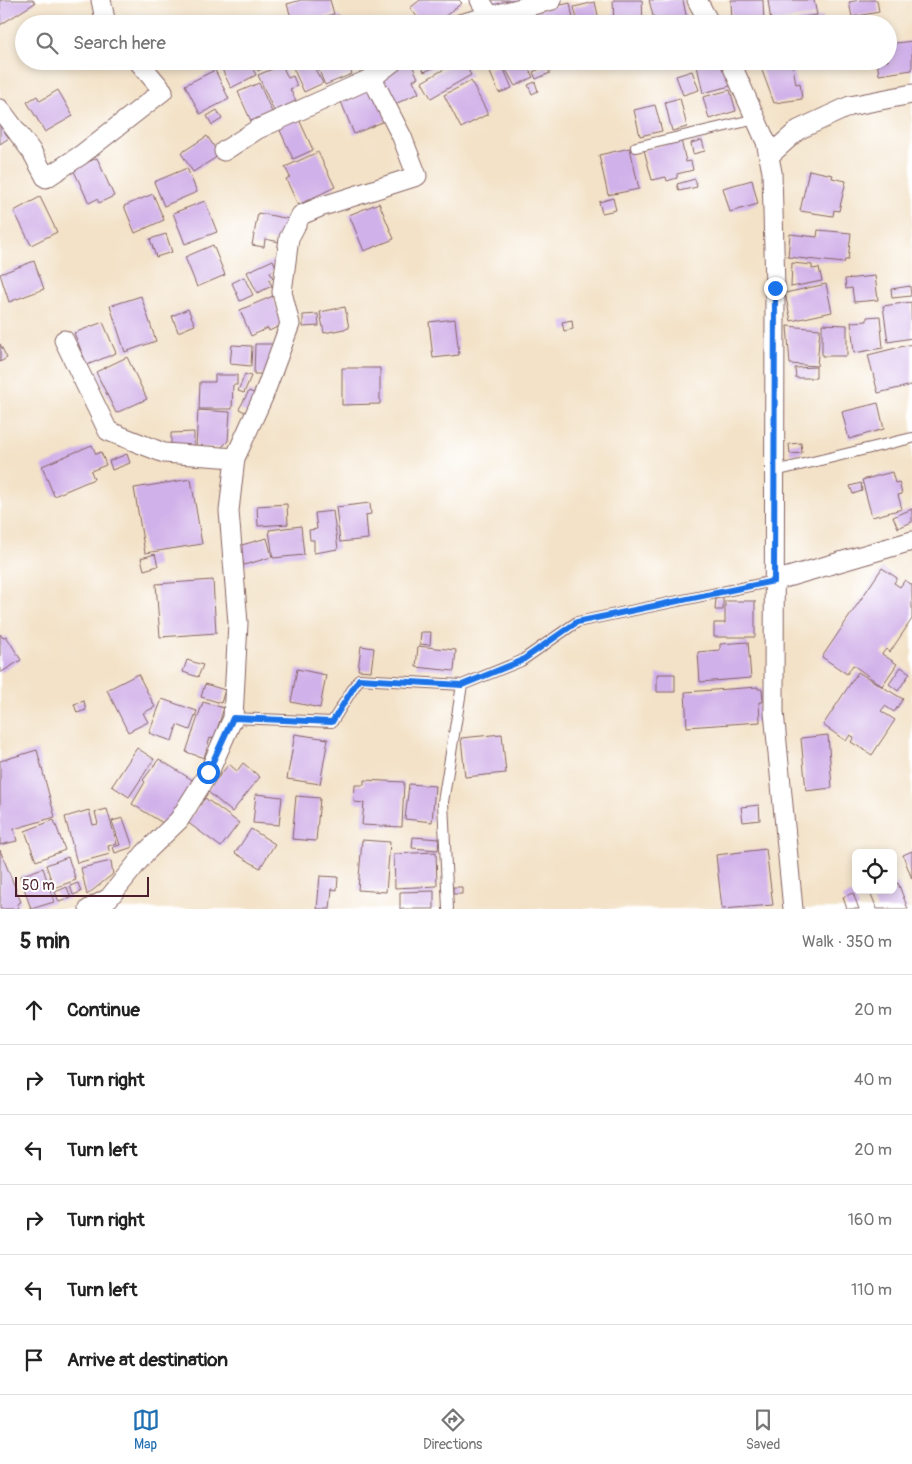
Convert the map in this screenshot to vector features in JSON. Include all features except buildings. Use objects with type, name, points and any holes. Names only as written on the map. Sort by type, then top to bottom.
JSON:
[{"type":"street","points":[[101,0],[104,15]]},
{"type":"street","points":[[474,15],[485,8],[552,0]]},
{"type":"street","points":[[697,0],[705,15]]},
{"type":"street","points":[[0,109],[32,152],[46,178],[81,154],[163,91],[146,70]]},
{"type":"street","points":[[224,151],[258,129],[372,78],[382,70]]},
{"type":"street","points":[[734,70],[766,142],[772,172],[776,471],[774,712],[793,909]]},
{"type":"street","points":[[90,909],[109,898],[145,853],[179,820],[208,772],[233,718],[238,623],[229,511],[236,458],[263,397],[290,324],[282,292],[289,238],[301,215],[320,207],[417,176],[402,137],[372,78]]},
{"type":"street","points":[[769,156],[798,130],[850,106],[912,94]]},
{"type":"street","points":[[64,340],[108,432],[164,453],[236,458]]},
{"type":"street","points":[[774,581],[912,541]]},
{"type":"lane","points":[[636,147],[756,119]]},
{"type":"lane","points":[[776,471],[912,438]]},
{"type":"lane","points":[[233,718],[332,722],[359,679],[462,685],[521,661],[577,622],[774,581]]},
{"type":"lane","points":[[448,909],[444,802],[462,685]]},
{"type":"route","points":[[208,772],[233,718],[332,722],[359,679],[462,685],[521,661],[577,622],[774,581],[776,467],[775,288]]}]
